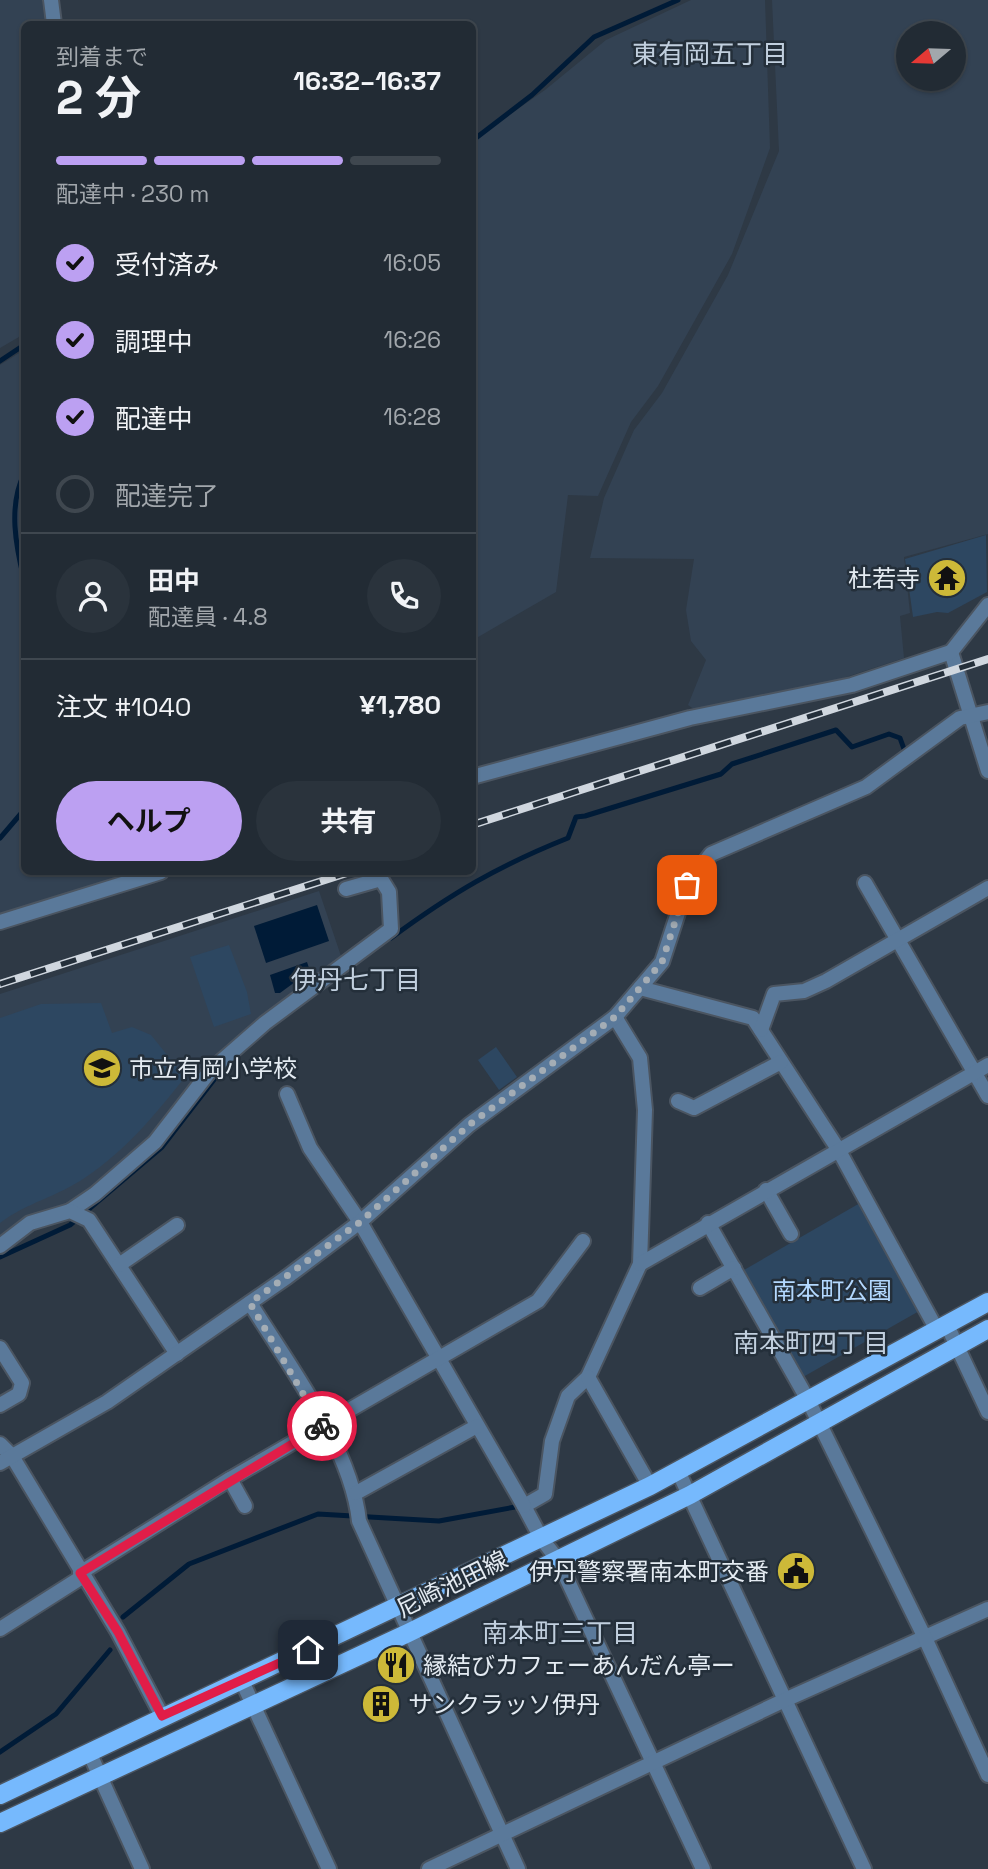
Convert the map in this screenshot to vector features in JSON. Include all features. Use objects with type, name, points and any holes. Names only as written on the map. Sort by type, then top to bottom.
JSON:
[{"type":"main road","name":"尼崎池田線","points":[[0,1795],[650,1486],[988,1302]]},
{"type":"main road","name":"尼崎池田線","points":[[0,1823],[408,1633],[690,1495],[988,1329]]},
{"type":"street","points":[[51,0],[54,21]]},
{"type":"street","points":[[476,776],[690,718],[852,685],[951,652],[988,605]]},
{"type":"street","points":[[951,652],[988,771]]},
{"type":"street","points":[[6,1460],[107,1402],[250,1303],[360,1222],[469,1125],[615,1017],[662,962],[687,885],[711,854],[866,788],[960,718],[988,712]]},
{"type":"street","points":[[0,922],[151,875]]},
{"type":"street","points":[[0,1246],[30,1223],[71,1212],[95,1194],[155,1142],[210,1071],[265,1023],[391,929],[390,892],[381,879],[346,889]]},
{"type":"street","points":[[865,883],[982,1069],[988,1096]]},
{"type":"street","points":[[761,1030],[774,995],[804,991],[988,888]]},
{"type":"street","points":[[640,988],[753,1018],[838,1149],[942,1327],[957,1346],[988,1412]]},
{"type":"street","points":[[524,1506],[545,1494],[552,1441],[568,1396],[588,1377],[640,1264],[645,1110],[640,1058],[615,1017]]},
{"type":"street","points":[[678,1101],[694,1108],[781,1062]]},
{"type":"street","points":[[640,1264],[982,1069]]},
{"type":"street","points":[[287,1094],[310,1148],[328,1180],[360,1222],[441,1359],[541,1538],[558,1560],[703,1869]]},
{"type":"street","points":[[766,1190],[791,1234]]},
{"type":"street","points":[[71,1212],[89,1220],[177,1354]]},
{"type":"street","points":[[708,1223],[820,1422],[988,1775]]},
{"type":"street","points":[[119,1265],[177,1225]]},
{"type":"street","points":[[0,1629],[230,1479],[538,1301],[583,1241]]},
{"type":"street","points":[[700,1289],[734,1268]]},
{"type":"street","points":[[250,1303],[323,1425],[356,1493],[359,1521],[396,1607],[518,1869]]},
{"type":"street","points":[[0,1348],[22,1383],[19,1394],[0,1405]]},
{"type":"street","points":[[588,1377],[650,1486]]},
{"type":"street","points":[[356,1493],[477,1426]]},
{"type":"street","points":[[0,1444],[6,1460],[118,1632],[162,1716]]},
{"type":"street","points":[[678,1471],[787,1699],[864,1869]]},
{"type":"street","points":[[230,1479],[245,1506]]},
{"type":"street","points":[[429,1869],[787,1699],[988,1609]]},
{"type":"street","points":[[242,1681],[330,1869]]},
{"type":"street","points":[[89,1752],[142,1869]]},
{"type":"shaded area","points":[[0,0],[42,0],[45,21],[21,21],[21,336],[0,348]]},
{"type":"shaded area","points":[[691,0],[765,0],[770,148],[732,254],[658,386],[631,422],[598,496],[568,495],[556,592],[476,638],[476,138],[545,90],[606,40]]},
{"type":"shaded area","points":[[772,0],[988,0],[988,534],[904,557],[910,613],[900,616],[904,658],[825,684],[695,710],[688,705],[706,660],[691,641],[686,610],[694,559],[590,558],[604,498],[634,430],[662,393],[728,275],[779,151]]},
{"type":"shaded area","points":[[21,352],[21,875],[124,875],[0,914],[0,365]]},
{"type":"shaded area","name":"市立有岡小学校","points":[[319,891],[341,956],[210,1061],[152,1136],[87,1196],[23,1220],[0,1242],[0,994]]},
{"type":"shaded area","points":[[317,905],[329,941],[266,963],[254,926]]},
{"type":"shaded area","points":[[307,962],[310,971],[280,993],[275,993],[270,975]]},
{"type":"green space","name":"杜若寺","points":[[986,535],[987,592],[948,613],[937,612],[913,617],[905,559]]},
{"type":"green space","points":[[229,945],[247,992],[251,1014],[214,1027],[190,957]]},
{"type":"green space","points":[[101,1003],[112,1033],[132,1027],[151,1035],[185,1077],[163,1105],[114,1156],[76,1184],[0,1223],[0,1018],[41,1004]]},
{"type":"green space","points":[[496,1047],[517,1077],[499,1090],[478,1060]]},
{"type":"green space","name":"南本町公園","points":[[860,1203],[921,1310],[803,1377],[744,1270]]},
{"type":"waterway","points":[[476,138],[532,95],[594,37],[678,0]]},
{"type":"waterway","points":[[0,361],[21,347]]},
{"type":"waterway","points":[[21,481],[15,513],[21,566]]},
{"type":"waterway","points":[[391,938],[476,882],[519,859],[568,838],[576,817],[721,774],[732,764],[836,730],[852,747],[889,734],[900,738],[904,749]]},
{"type":"waterway","points":[[0,838],[21,814]]},
{"type":"waterway","points":[[0,1257],[70,1225],[162,1147],[223,1068]]},
{"type":"waterway","points":[[123,1617],[189,1564],[318,1514],[439,1521],[515,1507]]},
{"type":"waterway","points":[[0,1752],[56,1714],[110,1650]]},
{"type":"railway","points":[[476,824],[988,659]]},
{"type":"railway","points":[[0,984],[341,875]]},
{"type":"way so far","points":[[322,1426],[250,1303],[360,1222],[407,1177],[469,1125],[615,1017],[662,962],[687,885]]},
{"type":"place","name":"杜若寺","points":[[947,578]]},
{"type":"place","name":"市立有岡小学校","points":[[102,1068]]},
{"type":"place","name":"伊丹警察署南本町交番","points":[[796,1571]]},
{"type":"place","name":"縁結びカフェーあんだん亭ー","points":[[396,1665]]},
{"type":"place","name":"サンクラッソ伊丹","points":[[381,1704]]},
{"type":"district","name":"東有岡五丁目","points":[[710,54]]},
{"type":"district","name":"伊丹七丁目","points":[[356,980]]},
{"type":"district","name":"南本町四丁目","points":[[811,1343]]},
{"type":"district","name":"南本町三丁目","points":[[560,1633]]},
{"type":"route","points":[[308,1650],[162,1716],[118,1632],[80,1573],[230,1479],[322,1426]]}]
